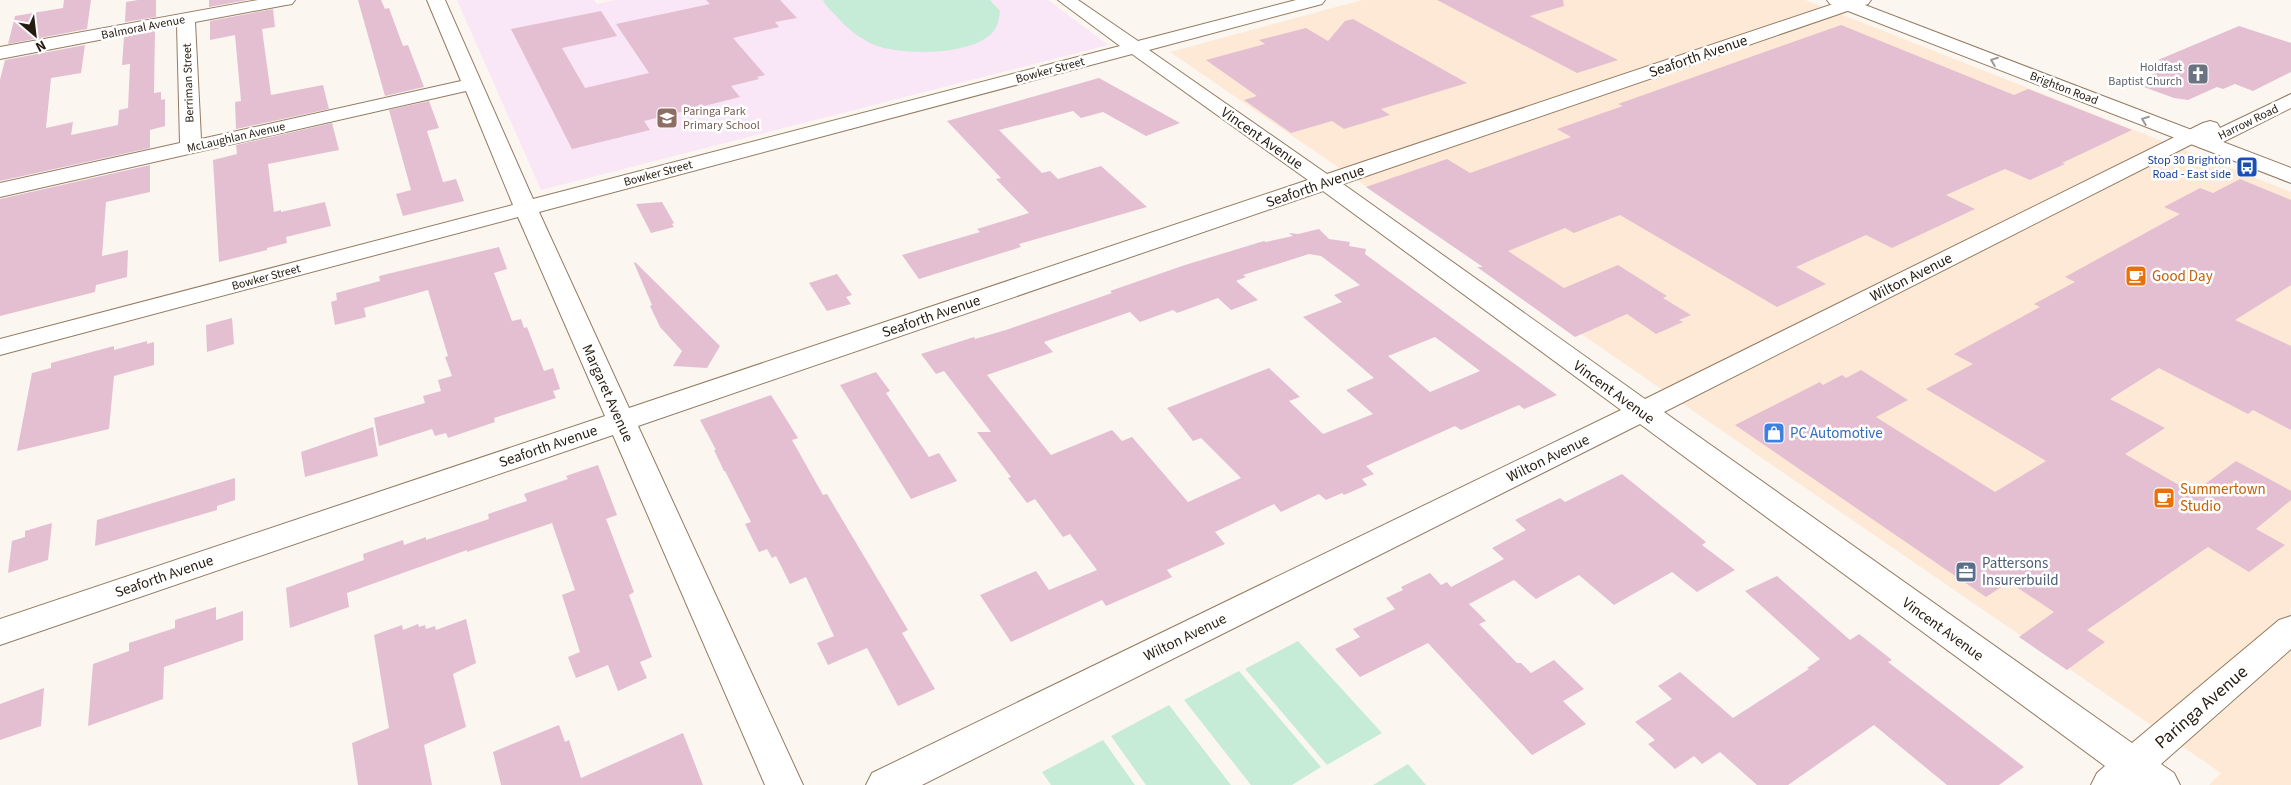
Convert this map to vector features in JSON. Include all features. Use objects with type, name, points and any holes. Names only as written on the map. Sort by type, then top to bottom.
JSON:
[{"type":"street","name":"Balmoral Avenue","points":[[0,53],[286,0]]},
{"type":"street","name":"Margaret Avenue","points":[[436,0],[525,208],[784,785]]},
{"type":"street","name":"Vincent Avenue","points":[[1067,0],[1325,182],[1641,412],[2135,779]]},
{"type":"street","name":"Bowker Street","points":[[0,347],[1316,0]]},
{"type":"street","name":"Brighton Road","points":[[1878,0],[2208,135],[2291,176]]},
{"type":"street","name":"Brighton Road","points":[[1849,2],[2208,135],[2291,158]]},
{"type":"street","name":"Seaforth Avenue","points":[[0,632],[621,422],[1849,2]]},
{"type":"street","name":"Berriman Street","points":[[186,19],[191,147]]},
{"type":"street","name":"McLaughlan Avenue","points":[[0,190],[472,84]]},
{"type":"street","name":"Harrow Road","points":[[2208,135],[2291,100]]},
{"type":"street","name":"Wilton Avenue","points":[[885,785],[2208,135]]},
{"type":"street","name":"Paringa Avenue","points":[[2135,779],[2291,628]]},
{"type":"shaded area","name":"Paringa Park Primary School","points":[[457,0],[594,0],[597,4],[615,0],[1048,0],[1108,45],[541,190]]},
{"type":"shaded area","points":[[1362,0],[1805,0],[2291,192],[2291,785],[2209,785],[2221,773],[1170,52]]},
{"type":"green space","points":[[823,0],[990,0],[1000,11],[995,29],[986,38],[972,45],[935,52],[915,52],[880,47],[868,42],[845,25]]},
{"type":"green space","points":[[1298,641],[1382,733],[1327,765],[1245,669]]},
{"type":"green space","points":[[1239,671],[1321,767],[1292,785],[1251,785],[1184,700]]},
{"type":"green space","points":[[1169,705],[1231,785],[1146,785],[1111,736]]},
{"type":"green space","points":[[1103,740],[1135,785],[1051,785],[1042,772]]},
{"type":"green space","points":[[1408,764],[1426,785],[1373,785]]},
{"type":"building","points":[[64,0],[91,0],[87,29],[8,44],[15,16],[63,8]]},
{"type":"building","points":[[156,0],[156,17],[125,22],[126,2]]},
{"type":"building","points":[[209,0],[248,0],[209,7]]},
{"type":"building","points":[[358,0],[381,0],[385,9],[389,8],[403,46],[408,45],[424,87],[385,96]]},
{"type":"building","points":[[706,0],[780,0],[797,18],[775,22],[779,27],[733,38],[765,75],[757,77],[759,79],[731,86],[740,97],[644,121],[650,130],[572,149],[511,29],[601,11],[617,36],[562,48],[585,88],[649,73],[616,24],[710,4]]},
{"type":"building","points":[[1437,0],[1563,0],[1564,6],[1530,16],[1618,60],[1577,73]]},
{"type":"building","points":[[273,9],[275,27],[262,29],[271,95],[323,85],[329,109],[236,129],[235,102],[241,101],[235,35],[210,40],[210,21]]},
{"type":"building","points":[[1353,19],[1467,83],[1381,109],[1390,115],[1344,129],[1332,121],[1291,133],[1244,100],[1257,96],[1206,60],[1265,44],[1259,40],[1306,28],[1328,41],[1345,21]]},
{"type":"building","points":[[1841,25],[2014,95],[2028,89],[2132,130],[2030,180],[2005,169],[1946,195],[1975,209],[1892,248],[1866,235],[1796,267],[1826,284],[1777,307],[1620,215],[1574,233],[1565,228],[1508,251],[1564,288],[1618,265],[1667,296],[1663,298],[1691,315],[1679,320],[1683,322],[1656,334],[1627,314],[1575,337],[1477,267],[1483,267],[1366,187],[1447,159],[1470,173],[1571,137],[1557,129],[1623,106],[1618,104]]},
{"type":"building","points":[[2239,26],[2291,43],[2291,72],[2253,91],[2235,84],[2223,89],[2217,87],[2188,100],[2174,98],[2133,83],[2165,69],[2158,66],[2166,63],[2158,60]]},
{"type":"building","points":[[155,31],[154,93],[161,92],[161,100],[165,99],[165,126],[150,130],[150,148],[0,181],[0,80],[5,60],[85,45],[81,73],[51,78],[46,128],[73,122],[71,135],[118,125],[119,110],[128,108],[130,64],[122,65],[124,37]]},
{"type":"building","points":[[1099,78],[1180,123],[1146,136],[1103,112],[1081,118],[1073,111],[999,130],[1042,173],[1050,171],[1058,179],[1101,166],[1147,207],[1019,244],[1021,247],[919,279],[902,255],[980,232],[977,229],[1029,213],[996,179],[1001,178],[947,121]]},
{"type":"building","points":[[429,101],[439,128],[427,131],[443,182],[456,179],[464,201],[403,216],[396,194],[411,190],[389,110]]},
{"type":"building","points":[[332,123],[339,150],[268,164],[274,212],[325,202],[331,226],[286,237],[287,243],[219,262],[213,160],[237,154],[236,145]]},
{"type":"building","points":[[150,165],[150,192],[106,202],[102,256],[128,250],[127,277],[96,285],[95,292],[0,316],[0,199]]},
{"type":"building","points":[[2240,179],[2291,200],[2291,285],[2235,320],[2291,346],[2291,430],[2253,410],[2248,414],[2159,368],[2110,399],[2165,428],[2125,454],[2193,493],[2236,461],[2291,491],[2291,500],[2256,529],[2285,545],[2249,572],[2208,547],[2087,630],[2105,642],[2067,670],[2019,637],[2054,612],[2009,582],[1986,597],[1735,425],[1820,382],[1823,385],[1842,375],[1846,378],[1861,370],[1908,400],[1876,417],[1995,492],[2046,461],[1926,389],[1973,364],[1954,354],[2040,307],[2034,304],[2075,282],[2065,277],[2180,214],[2164,207],[2200,188],[2213,193]]},
{"type":"building","points":[[662,202],[674,223],[672,224],[674,227],[651,233],[636,204]]},
{"type":"building","points":[[1319,229],[1329,239],[1350,242],[1349,246],[1366,249],[1365,254],[1557,395],[1524,409],[1519,405],[1461,430],[1455,426],[1366,466],[1374,474],[1362,479],[1367,485],[1344,495],[1342,493],[1326,500],[1319,494],[1281,512],[1274,504],[1215,532],[1225,544],[1167,570],[1172,577],[1106,606],[1102,600],[1011,642],[980,595],[1036,571],[1049,590],[1097,570],[1070,534],[1063,537],[1035,499],[1027,503],[1008,478],[1011,477],[977,432],[991,432],[944,371],[936,374],[921,354],[974,337],[975,339],[1006,330],[1185,265],[1264,241],[1293,236],[1289,233],[1298,234]],"holes":[[[1309,254],[1321,256],[1360,285],[1334,295],[1342,302],[1303,317],[1374,378],[1346,390],[1373,414],[1323,434],[1289,401],[1300,397],[1269,368],[1167,408],[1193,441],[1201,438],[1241,478],[1188,502],[1132,437],[1122,441],[1112,430],[1051,455],[987,375],[1053,352],[1044,342],[1130,312],[1140,322],[1173,310],[1177,313],[1218,298],[1231,310],[1258,300],[1236,281],[1246,277],[1243,275]],[[1435,337],[1480,371],[1430,392],[1388,356]]]},
{"type":"building","points":[[499,247],[507,269],[494,273],[512,321],[521,319],[524,328],[527,327],[544,371],[553,368],[560,389],[553,391],[556,398],[494,418],[495,422],[448,438],[446,433],[435,436],[432,429],[379,446],[374,418],[425,403],[423,396],[441,391],[438,380],[452,376],[445,357],[448,356],[428,290],[364,308],[366,317],[335,325],[331,302],[337,300],[336,293],[380,281],[379,276]]},
{"type":"building","points":[[635,262],[720,346],[707,368],[673,366],[682,351],[660,327],[650,306],[652,305]]},
{"type":"building","points":[[837,274],[852,295],[846,297],[851,304],[827,311],[809,283]]},
{"type":"building","points":[[232,318],[234,344],[207,352],[206,325]]},
{"type":"building","points":[[147,341],[147,344],[154,342],[154,365],[114,376],[109,429],[17,451],[32,373],[51,368],[51,363],[114,346],[114,350]]},
{"type":"building","points":[[876,372],[890,391],[886,393],[929,457],[939,453],[957,481],[911,499],[840,385]]},
{"type":"building","points":[[771,395],[798,438],[792,440],[823,495],[827,494],[908,630],[902,633],[935,689],[898,706],[867,648],[828,665],[817,643],[834,636],[806,577],[790,584],[776,556],[772,558],[767,549],[759,552],[745,524],[751,522],[700,420]]},
{"type":"building","points":[[373,427],[378,456],[305,477],[301,452]]},
{"type":"building","points":[[598,465],[617,515],[606,519],[634,592],[629,595],[652,657],[640,662],[647,678],[618,691],[608,665],[576,678],[568,657],[580,652],[562,595],[575,590],[552,523],[467,552],[467,550],[347,593],[349,607],[290,628],[286,588],[364,560],[363,554],[403,540],[404,545],[426,537],[426,540],[489,519],[488,514],[527,501],[524,494],[568,479],[566,476]]},
{"type":"building","points":[[1622,474],[1706,542],[1702,545],[1735,570],[1697,592],[1672,572],[1614,605],[1579,575],[1536,599],[1514,580],[1469,604],[1486,621],[1479,624],[1517,663],[1521,663],[1531,673],[1554,660],[1584,689],[1563,701],[1586,724],[1532,755],[1428,643],[1360,677],[1335,649],[1360,637],[1353,629],[1395,609],[1386,598],[1403,590],[1401,587],[1430,573],[1441,585],[1447,582],[1451,587],[1504,559],[1492,548],[1526,530],[1515,520],[1560,498],[1565,502]]},
{"type":"building","points":[[235,478],[235,500],[217,506],[217,510],[95,546],[97,520]]},
{"type":"building","points":[[52,523],[48,560],[8,573],[12,541],[25,537],[25,531]]},
{"type":"building","points":[[1777,576],[1850,640],[1859,634],[1892,660],[1888,662],[2024,767],[1999,785],[1947,785],[1874,725],[1788,785],[1757,785],[1720,752],[1702,764],[1694,756],[1675,769],[1648,744],[1655,740],[1635,722],[1672,699],[1658,686],[1680,672],[1733,718],[1809,669],[1807,668],[1820,659],[1745,591]]},
{"type":"building","points":[[216,607],[216,620],[243,611],[243,640],[164,667],[163,699],[88,726],[93,664],[129,651],[129,643],[175,628],[175,620]]},
{"type":"building","points":[[466,619],[476,663],[453,674],[466,727],[424,745],[432,785],[358,785],[352,743],[389,728],[374,635],[402,625],[403,630],[418,624],[419,627],[425,625],[426,629],[435,626],[436,630]]},
{"type":"building","points":[[44,688],[41,726],[0,740],[0,704]]},
{"type":"building","points":[[559,725],[565,742],[569,740],[581,778],[683,733],[703,785],[501,785],[493,752]]},
{"type":"place","name":"Holdfast Baptist Church","points":[[2198,74]]},
{"type":"place","name":"Paringa Park Primary School","points":[[667,118]]},
{"type":"place","name":"Stop 30 Brighton Road - East side","points":[[2247,167]]},
{"type":"place","name":"Good Day","points":[[2136,276]]},
{"type":"place","name":"PC Automotive","points":[[1774,433]]},
{"type":"place","name":"Summertown Studio","points":[[2164,498]]},
{"type":"place","name":"Pattersons Insurerbuild","points":[[1966,572]]}]
